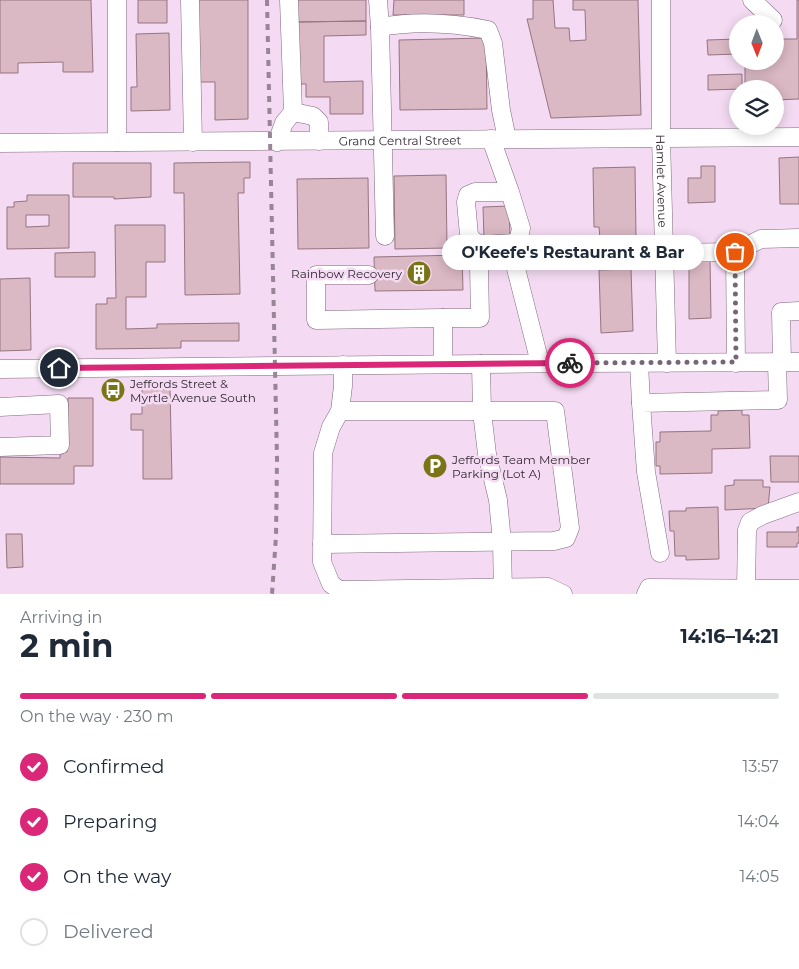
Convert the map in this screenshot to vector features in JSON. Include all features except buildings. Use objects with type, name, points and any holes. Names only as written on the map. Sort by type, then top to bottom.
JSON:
[{"type":"street","points":[[117,0],[117,142]]},
{"type":"street","points":[[190,0],[193,142]]},
{"type":"street","points":[[278,142],[284,123],[293,112],[289,0]]},
{"type":"street","points":[[378,0],[385,236]]},
{"type":"street","name":"Hamlet Avenue","points":[[661,0],[667,363]]},
{"type":"street","points":[[752,0],[768,15]]},
{"type":"street","points":[[380,27],[396,24],[461,25],[488,30],[493,43],[501,110],[499,139],[510,192]]},
{"type":"street","points":[[293,112],[313,116],[319,122],[320,141]]},
{"type":"street","name":"Grand Central Street","points":[[0,143],[799,137]]},
{"type":"street","points":[[664,252],[735,252],[761,239],[799,238]]},
{"type":"street","points":[[735,252],[736,362]]},
{"type":"street","points":[[513,257],[540,363]]},
{"type":"street","points":[[369,275],[316,275],[316,320],[480,318],[479,266]]},
{"type":"street","points":[[641,403],[778,400],[786,362],[781,312],[799,311]]},
{"type":"street","points":[[442,318],[443,364]]},
{"type":"street","points":[[0,369],[786,362]]},
{"type":"street","points":[[639,363],[646,472],[660,553]]},
{"type":"street","points":[[481,364],[482,412],[487,454],[498,500],[502,542],[503,591]]},
{"type":"street","points":[[343,365],[340,411],[331,427],[323,453],[322,562],[331,584],[343,592],[503,591],[548,586],[563,594]]},
{"type":"street","points":[[0,407],[59,404],[60,445],[0,447]]},
{"type":"street","points":[[322,544],[554,541],[566,538],[570,528],[555,411],[340,411]]},
{"type":"street","points":[[746,589],[747,530],[750,522],[763,515],[799,502]]},
{"type":"street","points":[[648,591],[799,589]]},
{"type":"railway","points":[[267,0],[277,459],[276,536],[272,594]]},
{"type":"way so far","points":[[570,363],[736,362],[735,252]]},
{"type":"place","name":"O'Keefe's Restaurant & Bar","points":[[735,252]]},
{"type":"place","name":"Rainbow Recovery","points":[[419,273]]},
{"type":"place","name":"Jeffords Street & Myrtle Avenue South","points":[[113,390]]},
{"type":"place","name":"Jeffords Team Member Parking (Lot A)","points":[[435,466]]},
{"type":"route","points":[[59,368],[570,363]]}]
